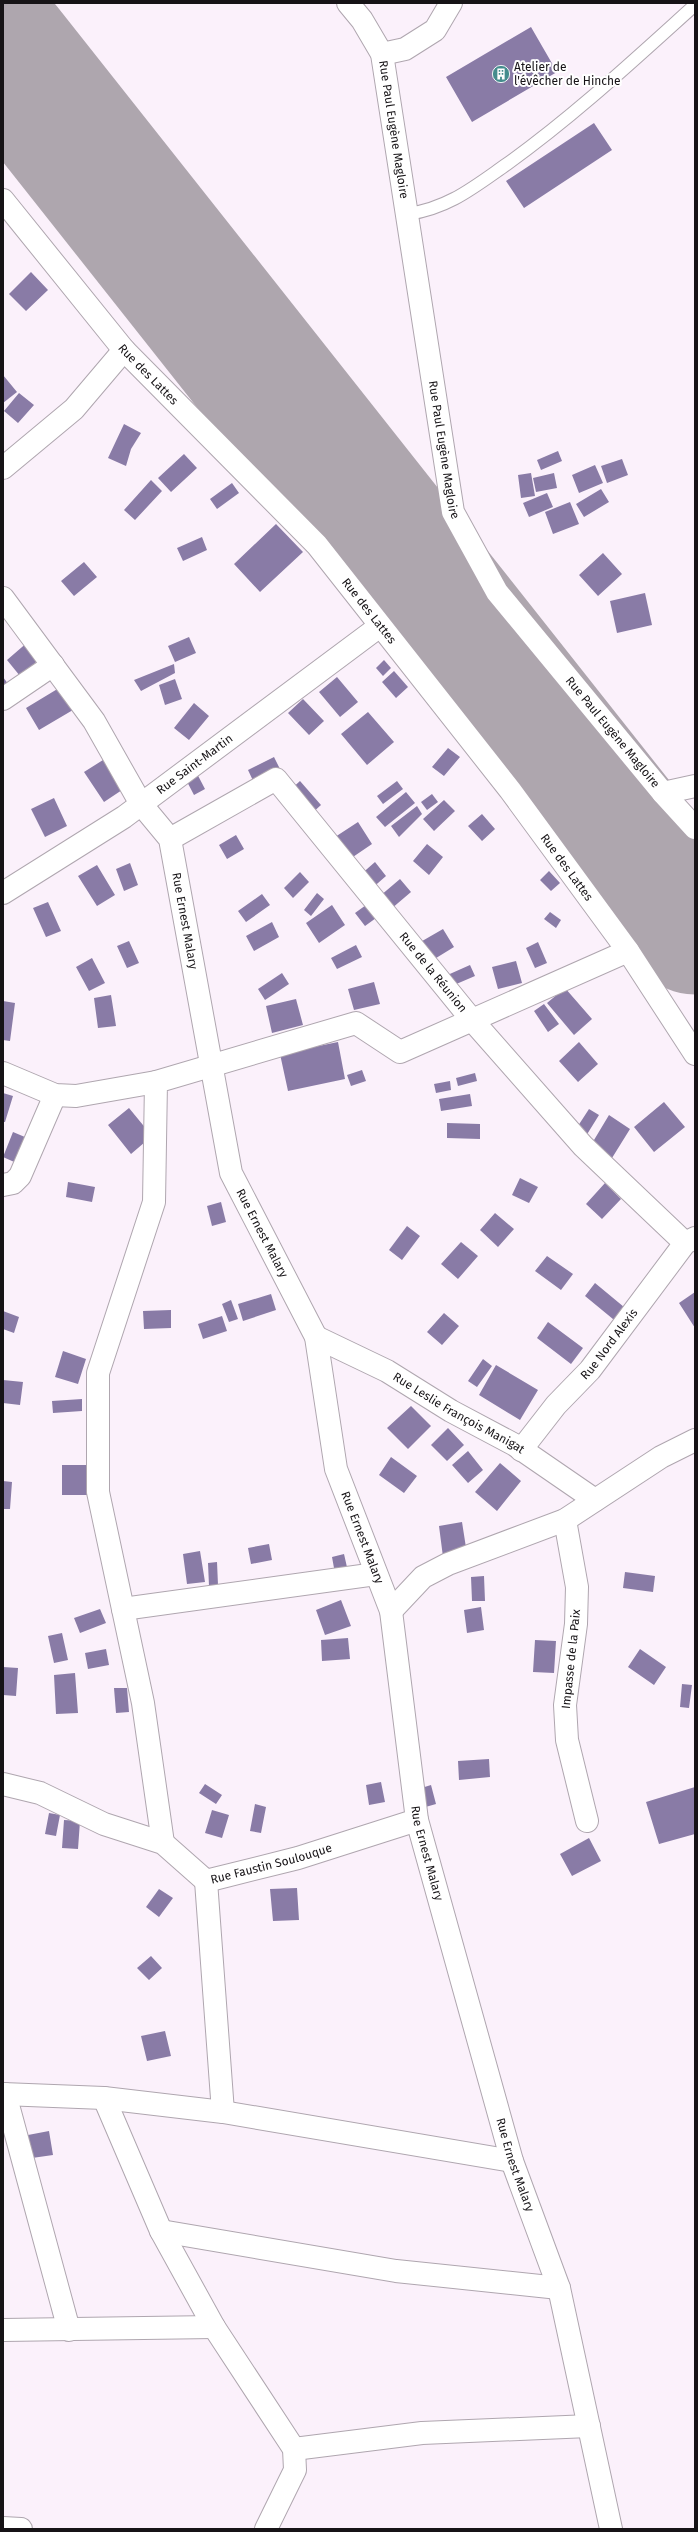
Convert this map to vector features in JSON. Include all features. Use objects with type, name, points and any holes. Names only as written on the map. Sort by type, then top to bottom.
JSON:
[{"type":"street","name":"Rue Paul Eugène Magloire","points":[[348,3],[362,20],[382,54],[453,512],[497,592],[663,793],[695,828]]},
{"type":"street","points":[[382,54],[405,49],[435,30],[451,3]]},
{"type":"street","name":"Rue des Lattes","points":[[3,200],[124,350],[317,545],[510,790],[628,951],[695,1054]]},
{"type":"street","points":[[3,468],[74,409],[124,350]]},
{"type":"street","name":"Rue Ernest Malary","points":[[3,598],[94,721],[141,804],[170,839],[231,1173],[316,1337],[336,1469],[391,1611],[417,1820],[512,2161],[559,2288],[611,2529]]},
{"type":"street","name":"Rue Saint-Martin","points":[[3,893],[141,804],[380,626]]},
{"type":"street","points":[[3,699],[53,665]]},
{"type":"street","name":"Rue de la Réunion","points":[[170,839],[276,779],[472,1020],[582,1146],[690,1240]]},
{"type":"street","points":[[663,793],[695,786]]},
{"type":"street","points":[[3,1073],[55,1095],[76,1096],[156,1082],[356,1023],[400,1052],[628,951]]},
{"type":"street","points":[[156,1082],[154,1202],[98,1373],[98,1492],[143,1703],[163,1843]]},
{"type":"street","points":[[3,1185],[13,1182],[20,1176],[55,1095]]},
{"type":"street","name":"Rue Nord Alexis","points":[[521,1450],[556,1405],[590,1370],[690,1240]]},
{"type":"street","name":"Rue Leslie François Manigat","points":[[316,1337],[387,1371],[452,1411],[521,1450],[595,1500]]},
{"type":"street","points":[[391,1611],[423,1577],[448,1564],[565,1520],[661,1457],[695,1440]]},
{"type":"street","name":"Impasse de la Paix","points":[[565,1520],[577,1587],[576,1624],[565,1705],[567,1740],[587,1821]]},
{"type":"street","points":[[123,1609],[376,1574]]},
{"type":"street","name":"Rue Faustin Soulouque","points":[[3,1784],[40,1792],[104,1824],[163,1843],[206,1881],[298,1858],[417,1820]]},
{"type":"street","points":[[206,1881],[223,2112]]},
{"type":"street","points":[[69,2330],[4,2094],[104,2098],[223,2112],[512,2161]]},
{"type":"street","points":[[104,2098],[161,2231],[214,2328],[294,2449],[295,2470],[266,2529]]},
{"type":"street","points":[[161,2231],[396,2271],[559,2288]]},
{"type":"street","points":[[3,2330],[214,2328]]},
{"type":"street","points":[[294,2449],[422,2433],[589,2426]]},
{"type":"street","points":[[3,2528],[21,2529]]},
{"type":"lane","points":[[408,214],[430,211],[457,199],[543,138],[601,91],[695,5]]},
{"type":"building","name":"Atelier de l'évêcher de Hinche","points":[[531,27],[557,72],[472,122],[446,77]]},
{"type":"building","points":[[594,123],[612,150],[524,208],[506,181]]},
{"type":"building","points":[[31,272],[48,290],[26,311],[9,294]]},
{"type":"building","points":[[3,375],[17,392],[3,403]]},
{"type":"building","points":[[19,393],[34,405],[18,423],[4,411]]},
{"type":"building","points":[[124,424],[141,433],[131,449],[126,466],[108,458]]},
{"type":"building","points":[[558,451],[562,461],[541,470],[537,460]]},
{"type":"building","points":[[184,454],[197,468],[171,492],[158,478]]},
{"type":"building","points":[[622,459],[628,475],[607,483],[601,466]]},
{"type":"building","points":[[595,465],[603,483],[579,493],[572,475]]},
{"type":"building","points":[[531,473],[535,496],[521,498],[518,475]]},
{"type":"building","points":[[554,473],[557,488],[536,492],[533,478]]},
{"type":"building","points":[[151,480],[162,491],[135,520],[124,510]]},
{"type":"building","points":[[232,483],[239,493],[217,509],[210,499]]},
{"type":"building","points":[[601,489],[609,502],[584,517],[576,504]]},
{"type":"building","points":[[547,493],[553,507],[529,517],[523,503]]},
{"type":"building","points":[[570,502],[579,524],[553,534],[545,512]]},
{"type":"building","points":[[276,524],[303,552],[260,592],[234,564]]},
{"type":"building","points":[[202,537],[207,550],[183,561],[177,548]]},
{"type":"building","points":[[603,553],[622,574],[598,596],[579,575]]},
{"type":"building","points":[[84,562],[97,577],[74,596],[61,581]]},
{"type":"building","points":[[645,593],[652,625],[617,633],[610,601]]},
{"type":"building","points":[[189,637],[196,653],[175,662],[168,646]]},
{"type":"building","points":[[29,641],[42,657],[20,676],[7,660]]},
{"type":"building","points":[[384,660],[391,668],[383,676],[376,668]]},
{"type":"building","points":[[174,664],[175,673],[141,691],[134,680]]},
{"type":"building","points":[[394,671],[408,687],[396,698],[382,682]]},
{"type":"building","points":[[3,677],[11,688],[3,693]]},
{"type":"building","points":[[337,677],[358,702],[340,717],[319,692]]},
{"type":"building","points":[[175,679],[182,699],[165,705],[159,685]]},
{"type":"building","points":[[64,685],[78,707],[39,730],[26,708]]},
{"type":"building","points":[[303,699],[324,721],[309,735],[288,713]]},
{"type":"building","points":[[194,703],[209,716],[189,740],[174,728]]},
{"type":"building","points":[[368,712],[394,742],[367,765],[341,734]]},
{"type":"building","points":[[448,748],[460,757],[444,776],[432,767]]},
{"type":"building","points":[[274,757],[283,775],[256,787],[248,770]]},
{"type":"building","points":[[103,760],[122,790],[104,802],[84,772]]},
{"type":"building","points":[[194,768],[205,789],[194,795],[183,774]]},
{"type":"building","points":[[300,781],[321,805],[310,815],[288,792]]},
{"type":"building","points":[[397,781],[403,789],[383,804],[377,796]]},
{"type":"building","points":[[406,792],[415,803],[385,827],[376,817]]},
{"type":"building","points":[[432,794],[438,802],[427,810],[421,802]]},
{"type":"building","points":[[54,798],[67,826],[45,837],[31,809]]},
{"type":"building","points":[[444,800],[455,811],[434,831],[423,819]]},
{"type":"building","points":[[417,806],[422,814],[399,837],[391,826]]},
{"type":"building","points":[[482,814],[495,829],[482,841],[468,826]]},
{"type":"building","points":[[358,822],[372,844],[347,861],[332,839]]},
{"type":"building","points":[[236,835],[244,849],[227,859],[219,845]]},
{"type":"building","points":[[427,844],[443,857],[429,875],[413,861]]},
{"type":"building","points":[[375,862],[386,876],[370,890],[359,876]]},
{"type":"building","points":[[130,863],[138,885],[124,891],[116,869]]},
{"type":"building","points":[[97,865],[115,895],[97,906],[78,876]]},
{"type":"building","points":[[549,871],[560,883],[551,891],[540,880]]},
{"type":"building","points":[[300,872],[309,882],[293,898],[284,888]]},
{"type":"building","points":[[400,879],[411,892],[391,909],[380,896]]},
{"type":"building","points":[[317,893],[324,899],[311,916],[304,910]]},
{"type":"building","points":[[262,894],[270,905],[246,922],[238,911]]},
{"type":"building","points":[[373,900],[383,913],[365,926],[355,913]]},
{"type":"building","points":[[48,902],[61,931],[46,937],[33,908]]},
{"type":"building","points":[[332,905],[345,925],[319,943],[306,923]]},
{"type":"building","points":[[550,912],[561,920],[556,928],[544,919]]},
{"type":"building","points":[[272,922],[279,937],[254,951],[246,936]]},
{"type":"building","points":[[443,929],[454,947],[428,963],[417,944]]},
{"type":"building","points":[[129,941],[139,963],[127,968],[117,946]]},
{"type":"building","points":[[538,942],[547,963],[535,968],[526,948]]},
{"type":"building","points":[[356,945],[362,957],[337,969],[331,958]]},
{"type":"building","points":[[92,958],[105,983],[89,991],[76,967]]},
{"type":"building","points":[[516,961],[522,983],[498,989],[492,967]]},
{"type":"building","points":[[470,965],[475,976],[447,988],[443,977]]},
{"type":"building","points":[[282,973],[289,984],[265,1000],[258,989]]},
{"type":"building","points":[[374,982],[380,1004],[354,1010],[348,989]]},
{"type":"building","points":[[565,988],[592,1019],[574,1035],[547,1003]]},
{"type":"building","points":[[111,995],[116,1026],[98,1028],[94,998]]},
{"type":"building","points":[[296,999],[303,1025],[272,1033],[266,1006]]},
{"type":"building","points":[[3,1001],[15,1003],[10,1041],[3,1040]]},
{"type":"building","points":[[544,1004],[559,1024],[548,1032],[534,1011]]},
{"type":"building","points":[[338,1042],[345,1079],[288,1091],[280,1054]]},
{"type":"building","points":[[579,1042],[598,1064],[578,1082],[559,1061]]},
{"type":"building","points":[[362,1070],[366,1081],[351,1086],[347,1075]]},
{"type":"building","points":[[475,1073],[477,1081],[458,1086],[456,1078]]},
{"type":"building","points":[[450,1081],[451,1090],[436,1093],[434,1084]]},
{"type":"building","points":[[3,1093],[13,1096],[5,1122],[3,1122]]},
{"type":"building","points":[[470,1094],[472,1106],[441,1111],[439,1099]]},
{"type":"building","points":[[664,1102],[685,1127],[654,1152],[634,1127]]},
{"type":"building","points":[[129,1108],[152,1136],[131,1154],[108,1125]]},
{"type":"building","points":[[589,1109],[599,1115],[586,1136],[576,1129]]},
{"type":"building","points":[[609,1115],[630,1129],[612,1158],[591,1145]]},
{"type":"building","points":[[447,1123],[480,1124],[480,1139],[447,1138]]},
{"type":"building","points":[[13,1132],[32,1140],[21,1165],[3,1157]]},
{"type":"building","points":[[520,1178],[538,1187],[529,1203],[512,1195]]},
{"type":"building","points":[[68,1182],[95,1187],[92,1202],[66,1197]]},
{"type":"building","points":[[605,1183],[621,1199],[602,1219],[586,1204]]},
{"type":"building","points":[[221,1202],[226,1222],[212,1226],[207,1206]]},
{"type":"building","points":[[495,1213],[514,1229],[498,1247],[480,1230]]},
{"type":"building","points":[[407,1226],[420,1236],[402,1260],[389,1250]]},
{"type":"building","points":[[461,1242],[478,1256],[458,1279],[441,1264]]},
{"type":"building","points":[[547,1256],[573,1274],[561,1290],[535,1271]]},
{"type":"building","points":[[595,1283],[630,1312],[619,1324],[585,1296]]},
{"type":"building","points":[[695,1292],[695,1328],[679,1303]]},
{"type":"building","points":[[271,1294],[276,1310],[243,1321],[238,1304]]},
{"type":"building","points":[[231,1300],[238,1319],[229,1322],[222,1304]]},
{"type":"building","points":[[171,1310],[171,1328],[144,1329],[143,1311]]},
{"type":"building","points":[[3,1311],[19,1317],[14,1333],[3,1329]]},
{"type":"building","points":[[444,1313],[459,1326],[442,1345],[427,1332]]},
{"type":"building","points":[[222,1316],[227,1331],[203,1339],[198,1324]]},
{"type":"building","points":[[548,1322],[583,1348],[571,1364],[537,1338]]},
{"type":"building","points":[[63,1351],[86,1359],[78,1384],[55,1377]]},
{"type":"building","points":[[483,1359],[492,1366],[477,1387],[468,1381]]},
{"type":"building","points":[[496,1365],[538,1390],[520,1420],[479,1395]]},
{"type":"building","points":[[3,1380],[23,1382],[20,1405],[3,1403]]},
{"type":"building","points":[[82,1399],[82,1411],[53,1413],[52,1401]]},
{"type":"building","points":[[411,1406],[431,1426],[408,1449],[387,1428]]},
{"type":"building","points":[[448,1428],[464,1445],[447,1461],[431,1445]]},
{"type":"building","points":[[468,1451],[483,1470],[468,1483],[452,1465]]},
{"type":"building","points":[[391,1457],[417,1476],[404,1493],[379,1475]]},
{"type":"building","points":[[500,1463],[521,1481],[497,1511],[475,1492]]},
{"type":"building","points":[[62,1465],[91,1465],[91,1495],[62,1495]]},
{"type":"building","points":[[3,1481],[12,1482],[10,1509],[3,1509]]},
{"type":"building","points":[[462,1522],[467,1554],[443,1557],[439,1526]]},
{"type":"building","points":[[269,1544],[272,1560],[251,1564],[248,1548]]},
{"type":"building","points":[[200,1551],[205,1582],[187,1584],[183,1554]]},
{"type":"building","points":[[344,1554],[349,1576],[336,1579],[332,1557]]},
{"type":"building","points":[[217,1562],[218,1585],[209,1586],[208,1563]]},
{"type":"building","points":[[625,1572],[655,1576],[653,1592],[623,1588]]},
{"type":"building","points":[[484,1576],[485,1601],[472,1601],[471,1577]]},
{"type":"building","points":[[341,1600],[351,1626],[325,1635],[316,1610]]},
{"type":"building","points":[[481,1607],[484,1630],[467,1633],[464,1610]]},
{"type":"building","points":[[100,1609],[106,1623],[80,1633],[74,1618]]},
{"type":"building","points":[[62,1633],[68,1660],[54,1663],[48,1636]]},
{"type":"building","points":[[348,1638],[350,1659],[322,1661],[321,1640]]},
{"type":"building","points":[[535,1640],[556,1641],[554,1673],[533,1672]]},
{"type":"building","points":[[106,1649],[109,1665],[88,1669],[85,1653]]},
{"type":"building","points":[[640,1649],[666,1667],[654,1685],[628,1667]]},
{"type":"building","points":[[3,1667],[18,1668],[16,1696],[3,1695]]},
{"type":"building","points":[[75,1673],[78,1713],[56,1714],[54,1675]]},
{"type":"building","points":[[682,1684],[692,1685],[689,1708],[680,1707]]},
{"type":"building","points":[[114,1688],[127,1688],[129,1712],[116,1713]]},
{"type":"building","points":[[489,1759],[490,1777],[459,1780],[458,1761]]},
{"type":"building","points":[[381,1782],[385,1802],[369,1805],[366,1785]]},
{"type":"building","points":[[205,1784],[222,1795],[216,1804],[199,1793]]},
{"type":"building","points":[[431,1785],[436,1804],[408,1812],[402,1794]]},
{"type":"building","points":[[695,1787],[695,1834],[659,1844],[646,1802]]},
{"type":"building","points":[[255,1804],[266,1807],[261,1833],[250,1831]]},
{"type":"building","points":[[212,1810],[229,1815],[222,1838],[205,1833]]},
{"type":"building","points":[[49,1813],[60,1815],[56,1836],[45,1834]]},
{"type":"building","points":[[64,1820],[80,1821],[78,1849],[62,1848]]},
{"type":"building","points":[[589,1838],[601,1861],[572,1876],[560,1854]]},
{"type":"building","points":[[297,1888],[299,1920],[273,1921],[270,1889]]},
{"type":"building","points":[[159,1889],[173,1898],[159,1917],[146,1907]]},
{"type":"building","points":[[151,1956],[162,1968],[149,1980],[137,1968]]},
{"type":"building","points":[[165,2031],[171,2056],[147,2061],[141,2036]]},
{"type":"building","points":[[49,2131],[53,2155],[32,2158],[28,2135]]},
{"type":"runway","points":[[3,50],[695,925]]},
{"type":"place","name":"Atelier de l'évêcher de Hinche","points":[[501,74]]}]
